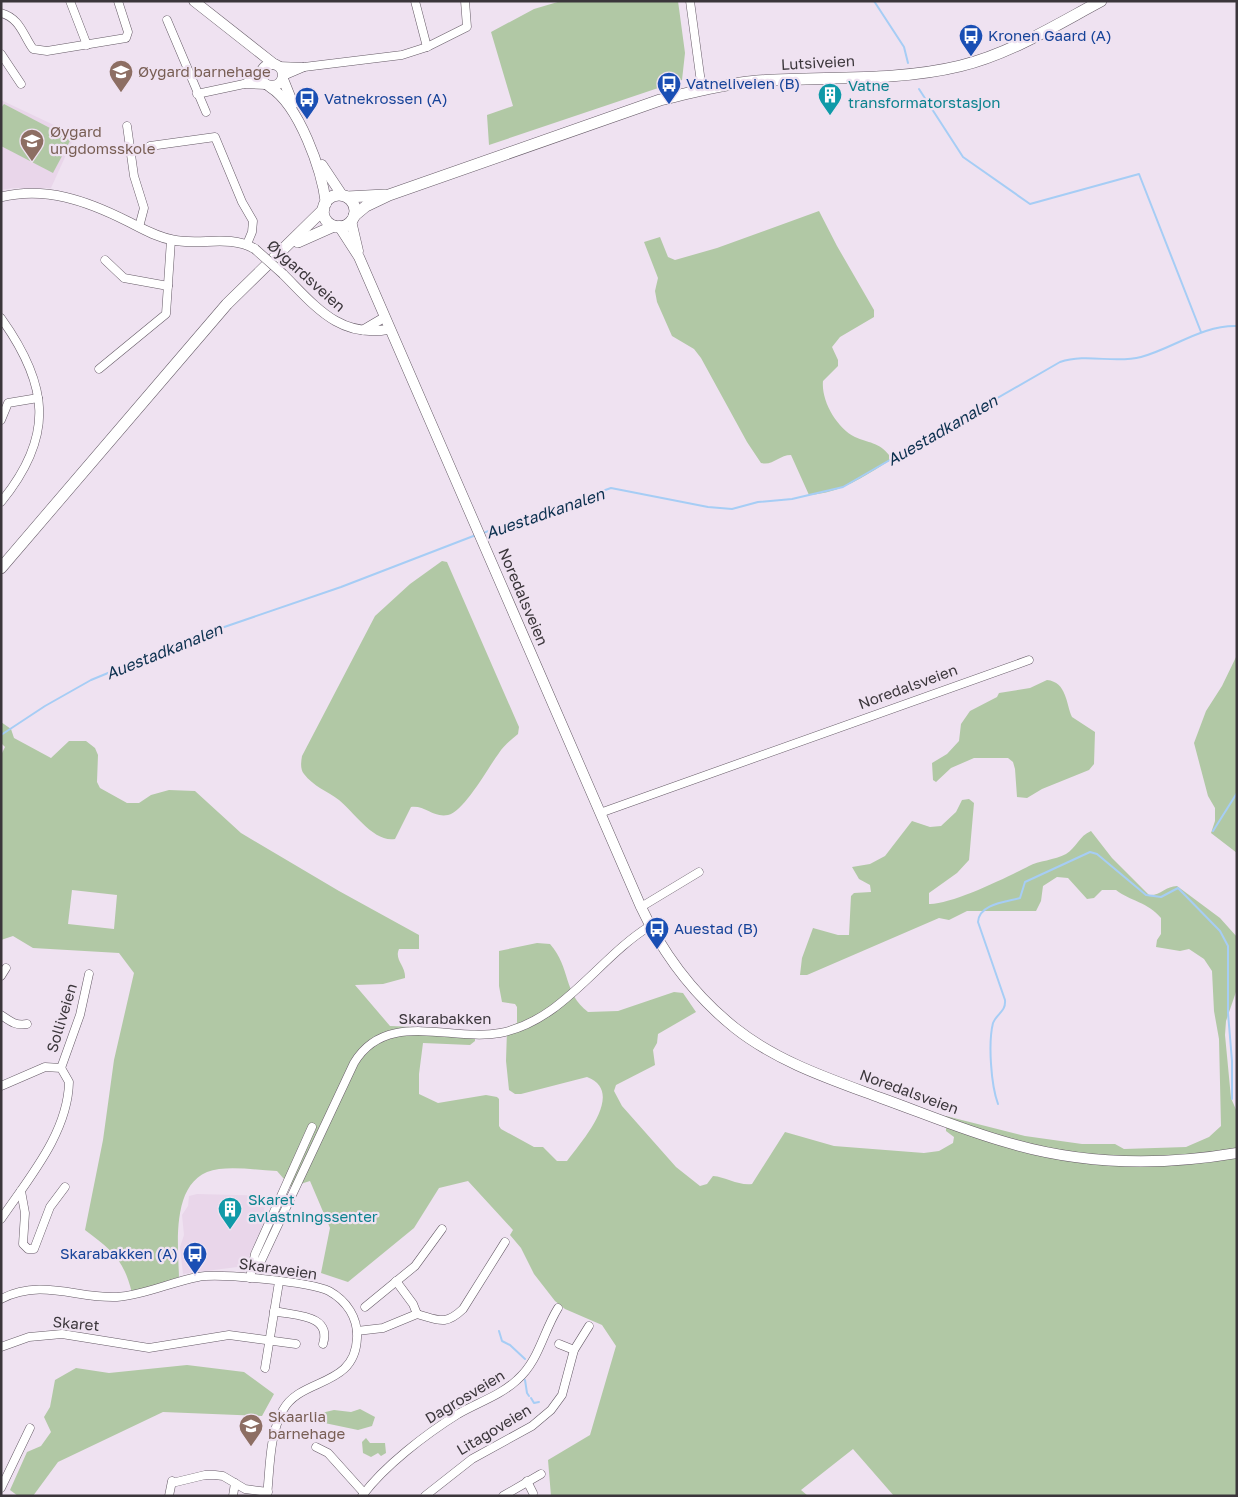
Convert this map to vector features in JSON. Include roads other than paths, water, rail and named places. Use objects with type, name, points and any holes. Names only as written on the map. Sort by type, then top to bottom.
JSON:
[{"type":"main road","name":"Lutsiveien","points":[[353,218],[366,206],[389,195],[633,108],[702,90],[755,82],[894,74],[961,66],[1007,50],[1101,1]]},
{"type":"main road","points":[[197,2],[246,43],[276,65],[323,165],[344,196],[354,205],[353,218],[337,226],[311,234],[279,253]]},
{"type":"main road","points":[[246,43],[257,58],[261,73],[268,86],[279,93],[292,111],[318,166],[324,189],[325,217],[337,226]]},
{"type":"main road","points":[[261,73],[266,65],[276,65]]},
{"type":"main road","points":[[268,86],[278,86],[283,78]]},
{"type":"main road","name":"Lutsiveien","points":[[344,196],[389,195]]},
{"type":"main road","points":[[1,568],[227,304],[333,196],[344,196]]},
{"type":"main road","name":"Noredalsveien","points":[[353,218],[359,257]]},
{"type":"main road","name":"Noredalsveien","points":[[337,226],[359,257],[641,907],[650,926],[676,966],[701,998],[743,1034],[769,1051],[817,1074],[988,1137],[1053,1154],[1106,1160],[1154,1162],[1191,1160],[1237,1153]]},
{"type":"street","points":[[70,1],[87,45]]},
{"type":"street","points":[[1,13],[8,15],[18,23],[30,45],[36,50],[87,45],[123,39],[128,36],[118,1]]},
{"type":"street","points":[[415,1],[427,47]]},
{"type":"street","points":[[276,65],[304,67],[402,55],[427,47],[467,27],[465,1]]},
{"type":"street","points":[[690,1],[702,90]]},
{"type":"street","points":[[167,20],[206,112]]},
{"type":"street","points":[[1,54],[20,84]]},
{"type":"street","points":[[283,78],[304,67]]},
{"type":"street","points":[[244,84],[261,73]]},
{"type":"street","points":[[197,94],[244,84],[268,86]]},
{"type":"street","points":[[127,126],[134,176],[144,208],[139,227]]},
{"type":"street","points":[[150,146],[215,137],[242,202],[253,221],[251,247]]},
{"type":"street","name":"Øygardsveien","points":[[1,197],[34,193],[69,197],[171,240],[194,242],[225,240],[251,247],[335,323],[351,329],[372,333],[390,329]]},
{"type":"street","points":[[99,369],[166,314],[171,240]]},
{"type":"street","points":[[105,260],[124,278],[168,286]]},
{"type":"street","points":[[363,330],[385,317]]},
{"type":"street","points":[[1,318],[27,358],[37,387],[38,398],[38,424],[30,460],[20,479],[1,502]]},
{"type":"street","points":[[1,420],[3,411],[8,403],[38,398]]},
{"type":"street","name":"Noredalsveien","points":[[600,812],[1029,660]]},
{"type":"street","points":[[641,907],[699,872]]},
{"type":"street","name":"Skarabakken","points":[[253,1262],[261,1261],[354,1063],[367,1046],[386,1035],[404,1031],[481,1035],[520,1027],[535,1020],[558,1004],[626,943],[650,926]]},
{"type":"street","points":[[1,976],[6,968]]},
{"type":"street","name":"Solliveien","points":[[60,1068],[80,1015],[89,974]]},
{"type":"street","points":[[1,1015],[14,1024],[27,1024]]},
{"type":"street","name":"Solliveien","points":[[1,1086],[45,1068],[60,1068]]},
{"type":"street","name":"Solliveien","points":[[1,1219],[46,1153],[60,1121],[68,1091],[68,1082],[60,1068]]},
{"type":"street","points":[[250,1278],[253,1262],[312,1127]]},
{"type":"street","points":[[21,1191],[25,1202],[23,1244],[28,1249],[34,1248],[50,1207],[64,1187]]},
{"type":"street","points":[[365,1306],[423,1257],[442,1229]]},
{"type":"street","points":[[169,1496],[172,1482],[215,1474],[224,1476],[245,1489],[267,1494],[273,1440],[283,1410],[293,1398],[332,1379],[346,1367],[356,1346],[357,1331],[383,1328],[417,1314],[438,1321],[446,1321],[456,1316],[505,1242]]},
{"type":"street","name":"Skaraveien","points":[[1,1299],[22,1292],[53,1289],[118,1297],[198,1277],[223,1275],[279,1282],[328,1291],[339,1298],[351,1312],[357,1331]]},
{"type":"street","points":[[396,1281],[413,1304],[417,1314]]},
{"type":"street","points":[[264,1368],[279,1282]]},
{"type":"street","name":"Dagrosveien","points":[[316,1447],[328,1453],[363,1494],[392,1465],[429,1434],[457,1414],[516,1382],[536,1357],[546,1328],[558,1308]]},
{"type":"street","points":[[274,1311],[315,1320],[322,1324],[324,1330],[322,1344]]},
{"type":"street","name":"Litagoveien","points":[[425,1496],[466,1463],[532,1426],[551,1410],[564,1390],[574,1350],[589,1326]]},
{"type":"street","name":"Skaret","points":[[1,1347],[29,1337],[62,1334],[149,1348],[229,1335],[296,1344]]},
{"type":"street","points":[[560,1344],[574,1350]]},
{"type":"street","points":[[1,1488],[30,1428]]},
{"type":"street","points":[[503,1496],[541,1474]]},
{"type":"street","points":[[527,1481],[533,1493]]},
{"type":"street","points":[[233,1496],[235,1484]]},
{"type":"waterway","points":[[874,1],[904,47],[908,63]]},
{"type":"waterway","points":[[919,89],[963,157],[1030,204],[1139,174],[1201,332]]},
{"type":"waterway","name":"Auestadkanalen","points":[[483,533],[611,488],[708,507],[732,509],[758,502],[792,499],[843,487],[1060,362],[1080,358],[1131,359],[1141,357],[1212,329],[1237,326]]},
{"type":"waterway","name":"Auestadkanalen","points":[[1,735],[45,706],[91,680],[198,636],[341,587],[476,535]]},
{"type":"waterway","points":[[1213,831],[1237,793]]},
{"type":"waterway","points":[[998,1104],[992,1075],[991,1031],[993,1023],[1003,1010],[1005,1000],[978,922],[979,916],[983,911],[994,905],[1020,898],[1025,882],[1090,852],[1097,854],[1146,895],[1161,897],[1178,888],[1220,931],[1228,946],[1228,1013],[1232,1061],[1232,1099]]},
{"type":"waterway","points":[[499,1331],[502,1341],[510,1345],[525,1359]]},
{"type":"waterway","points":[[525,1380],[529,1396]]},
{"type":"waterway","points":[[531,1398],[534,1403],[539,1402]]},
{"type":"place","name":"Kronen Gaard (A)","points":[[971,57]]},
{"type":"place","name":"Øygard barnehage","points":[[121,93]]},
{"type":"place","name":"Vatneliveien (B)","points":[[669,105]]},
{"type":"place","name":"Vatne transformatorstasjon","points":[[830,116]]},
{"type":"place","name":"Vatnekrossen (A)","points":[[307,120]]},
{"type":"place","name":"Øygard ungdomsskole","points":[[32,162]]},
{"type":"place","name":"Auestad (B)","points":[[657,950]]},
{"type":"place","name":"Skaret avlastningssenter","points":[[230,1230]]},
{"type":"place","name":"Skarabakken (A)","points":[[195,1275]]},
{"type":"place","name":"Skaarlia barnehage","points":[[251,1447]]}]
